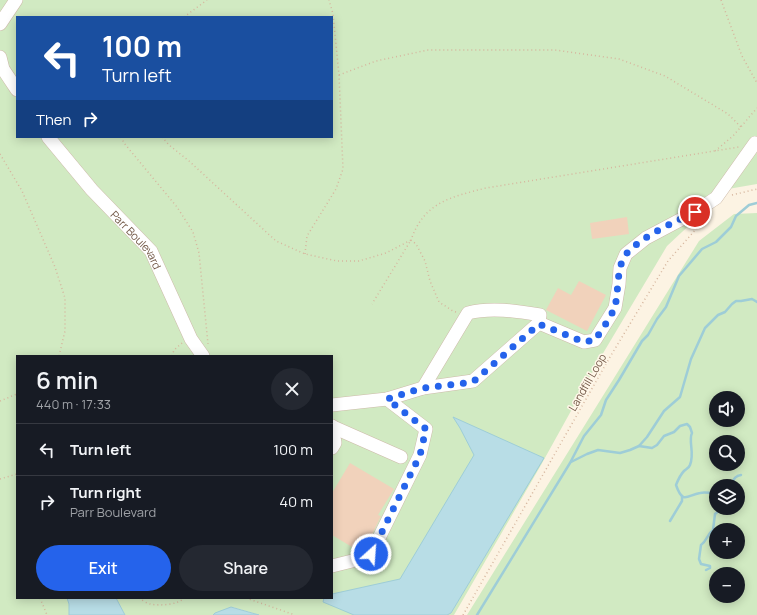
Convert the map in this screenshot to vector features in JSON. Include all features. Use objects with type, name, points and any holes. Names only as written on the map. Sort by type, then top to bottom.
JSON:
[{"type":"lane","points":[[0,24],[16,0]]},
{"type":"lane","points":[[0,57],[3,69],[16,88]]},
{"type":"lane","name":"Parr Boulevard","points":[[49,138],[92,190],[151,251],[191,339],[205,353]]},
{"type":"lane","points":[[539,324],[584,342],[595,340],[615,308],[620,268],[626,254],[646,238],[695,212],[716,198],[756,144]]},
{"type":"lane","points":[[333,405],[387,399],[423,388],[473,382],[539,324],[540,315],[514,310],[478,310],[468,314],[423,388]]},
{"type":"lane","points":[[333,566],[356,560],[371,554],[420,455],[426,429],[387,399]]},
{"type":"lane","points":[[333,427],[335,443],[333,446]]},
{"type":"lane","points":[[333,427],[401,457]]},
{"type":"path","points":[[185,16],[207,0]]},
{"type":"path","points":[[305,254],[307,236],[336,189],[343,169],[339,75],[333,14],[329,0]]},
{"type":"path","points":[[721,0],[742,56],[757,83]]},
{"type":"path","points":[[339,75],[376,61],[428,50],[555,50],[619,59],[665,76],[728,114],[741,127]]},
{"type":"path","points":[[713,152],[733,136],[757,108]]},
{"type":"path","points":[[122,138],[177,208],[193,232],[199,253],[208,344],[205,353]]},
{"type":"path","points":[[163,138],[168,145],[189,162],[276,241],[305,254],[337,261],[358,261],[386,253],[411,240]]},
{"type":"path","points":[[372,304],[411,240],[415,227],[422,217],[447,199],[486,188],[756,144]]},
{"type":"path","points":[[0,154],[22,191],[55,267],[65,298],[66,331],[59,355]]},
{"type":"path","points":[[728,197],[733,194],[757,189]]},
{"type":"path","name":"Landfill Loop","points":[[463,615],[610,357],[668,261],[706,218]]},
{"type":"path","points":[[411,240],[416,244],[425,261],[430,281],[439,302],[453,312],[468,314]]},
{"type":"path","points":[[172,355],[174,350],[182,343],[191,339]]},
{"type":"path","points":[[0,401],[16,394]]},
{"type":"path","points":[[0,479],[16,474]]},
{"type":"path","points":[[40,599],[47,615]]},
{"type":"path","points":[[140,599],[151,604],[164,605],[182,601],[183,599]]},
{"type":"path","points":[[249,599],[295,615]]},
{"type":"green space","points":[[0,0],[757,0],[757,184],[728,189],[667,246],[602,355],[541,465],[454,615],[259,615],[232,607],[214,615],[125,615],[117,599],[333,599],[333,355],[16,355],[16,599],[67,599],[69,615],[0,615]]},
{"type":"green space","points":[[757,213],[757,615],[467,615],[699,241],[734,214]]},
{"type":"water","points":[[453,417],[544,458],[451,613],[447,615],[354,615],[323,602],[324,599],[333,599],[333,594],[400,579],[474,455]]},
{"type":"water","points":[[67,599],[117,599],[125,615],[69,615]]},
{"type":"water","points":[[231,607],[259,615],[213,615]]},
{"type":"building","points":[[627,217],[629,234],[592,239],[590,223]]},
{"type":"building","points":[[579,281],[606,295],[587,331],[546,310],[558,288],[571,295]]},
{"type":"building","points":[[350,463],[394,489],[378,515],[381,516],[370,539],[365,536],[357,550],[333,536],[333,491]]},
{"type":"waterway","points":[[477,615],[570,463],[584,436],[601,415],[606,400],[642,341],[648,335],[666,307],[679,276],[702,249],[716,242],[731,227],[736,216],[749,205],[757,203]]},
{"type":"waterway","points":[[571,462],[598,450],[620,453],[639,446],[647,437],[664,411],[680,397],[691,359],[705,328],[718,315],[725,312],[736,301],[752,299],[757,302]]},
{"type":"waterway","points":[[639,446],[652,448],[657,445],[664,436],[674,432],[680,426],[687,424],[692,433],[691,461],[690,466],[680,476],[676,485],[683,497],[709,493]]},
{"type":"waterway","points":[[734,479],[741,475]]},
{"type":"waterway","points":[[670,521],[682,501],[682,496]]},
{"type":"waterway","points":[[706,570],[710,568],[710,566],[701,564],[699,559],[701,545],[705,542],[709,533],[713,530],[715,515]]},
{"type":"route","points":[[371,554],[420,455],[426,429],[387,399],[423,388],[473,382],[539,324],[584,342],[595,340],[615,308],[620,268],[626,254],[646,238],[695,212]]}]
